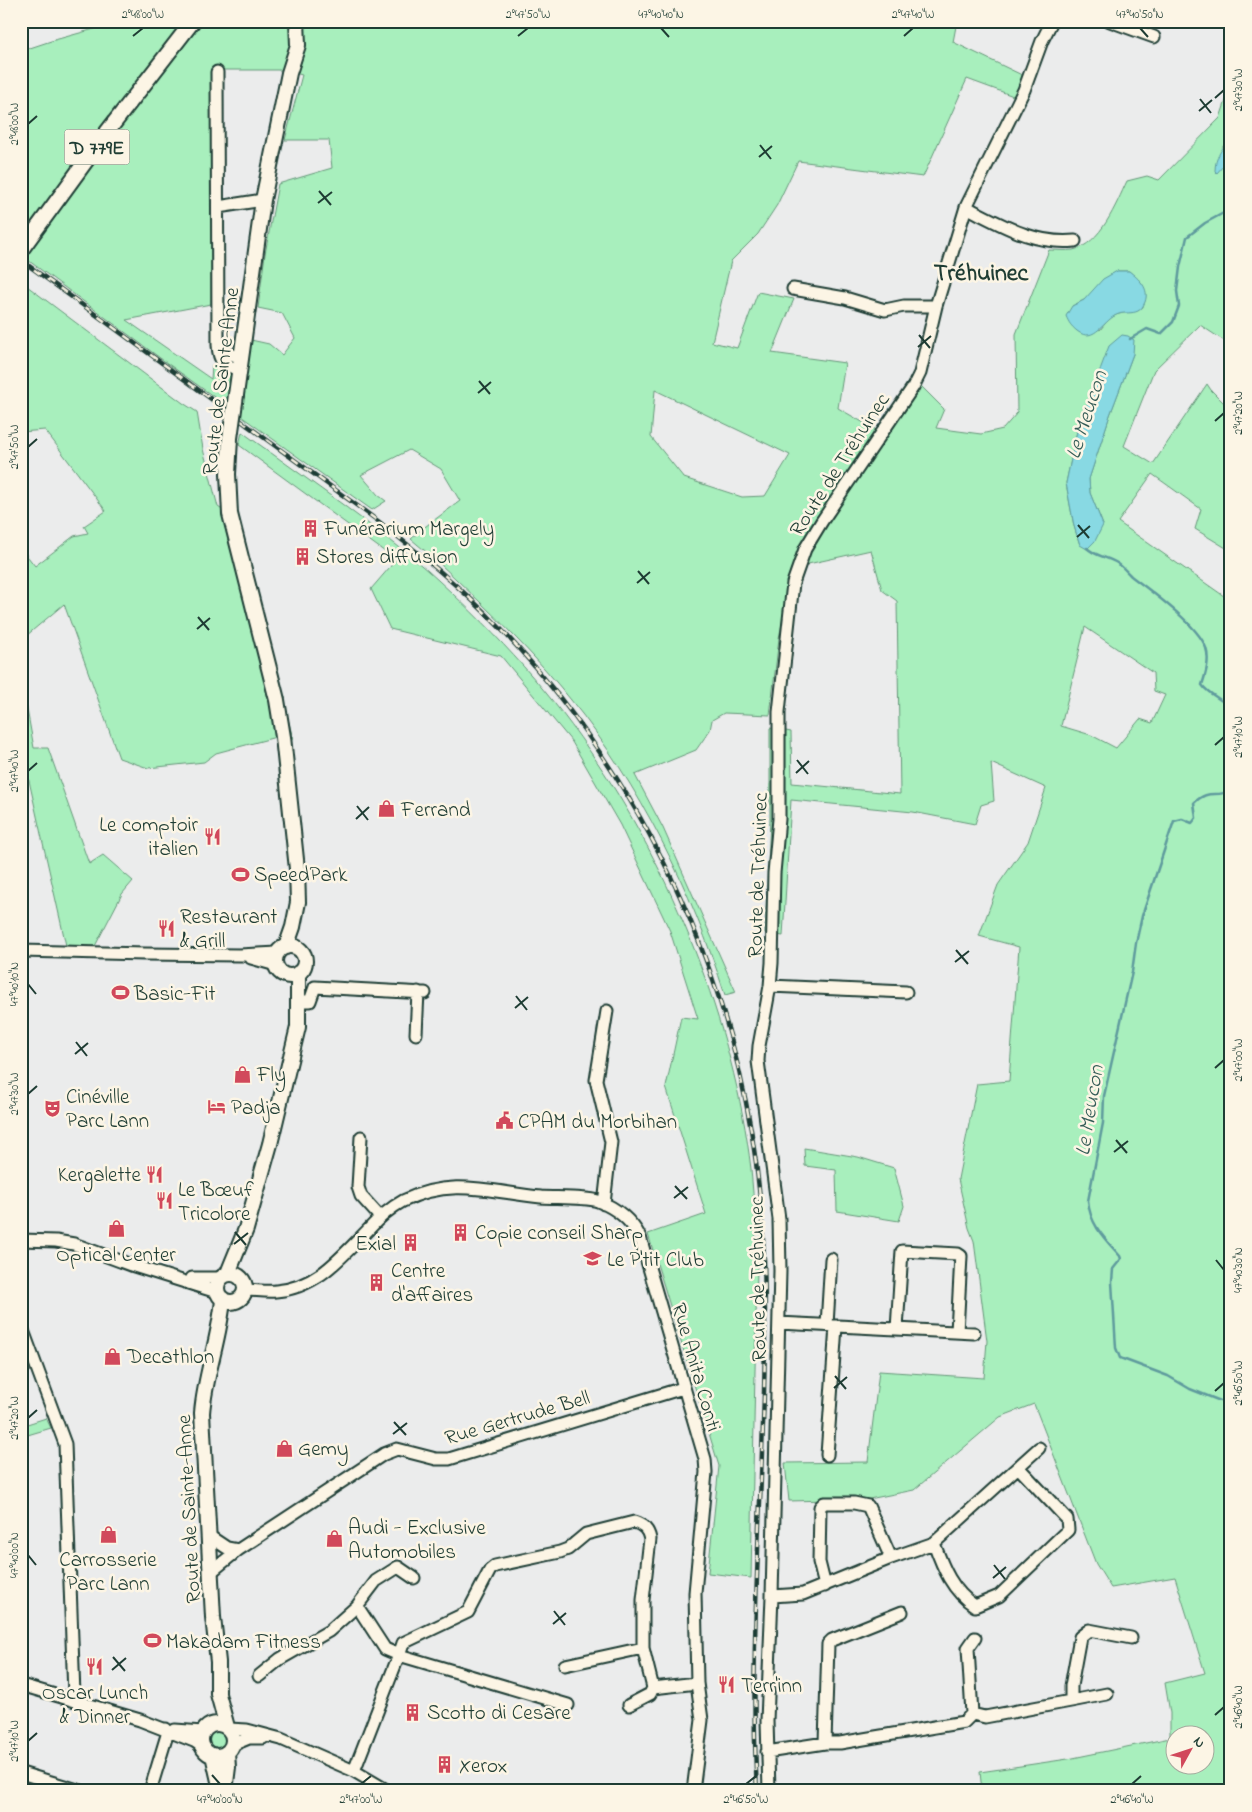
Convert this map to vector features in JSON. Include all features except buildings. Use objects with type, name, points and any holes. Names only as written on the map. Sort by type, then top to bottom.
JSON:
[{"type":"main road","name":"D 779E","points":[[21,250],[108,132],[175,46],[201,21]]},
{"type":"main road","name":"D 779E","points":[[192,28],[206,21]]},
{"type":"main road","name":"Route de Sainte-Anne","points":[[288,21],[291,42],[289,73]]},
{"type":"main road","name":"Route de Sainte-Anne","points":[[294,1040],[287,960],[302,896],[297,869],[283,737],[277,700],[230,514],[228,474],[230,438],[263,200],[289,73],[298,45],[297,21]]},
{"type":"main road","name":"Route de Sainte-Anne","points":[[224,1791],[233,1737],[228,1728],[218,1694],[218,1662],[213,1617],[202,1413],[203,1392],[221,1319],[270,1144],[298,1027],[298,1001],[287,960]]},
{"type":"main road","name":"Route de Sainte-Anne","points":[[218,1694],[212,1714],[208,1740],[224,1791]]},
{"type":"main road","points":[[228,1728],[217,1724],[208,1740],[223,1754],[230,1749]]},
{"type":"street","name":"Route de Tréhuinec","points":[[769,1791],[766,1752],[779,1323],[779,1219],[758,1061],[772,963],[774,873],[779,819],[780,712],[794,582],[805,549],[913,387],[920,373],[936,306],[966,207],[1024,90],[1052,21]]},
{"type":"street","points":[[1110,21],[1154,37]]},
{"type":"street","points":[[217,72],[218,345],[240,364]]},
{"type":"street","points":[[218,207],[263,200]]},
{"type":"street","points":[[966,207],[1037,240],[1057,243],[1075,241]]},
{"type":"street","points":[[793,290],[845,298],[885,310],[904,306],[936,306]]},
{"type":"street","points":[[21,951],[240,955],[287,960]]},
{"type":"street","points":[[770,986],[906,992]]},
{"type":"street","points":[[298,1001],[310,1000],[315,987],[421,992],[416,1034]]},
{"type":"street","points":[[604,1204],[611,1142],[596,1080],[607,1010]]},
{"type":"street","points":[[362,1137],[358,1187],[361,1196],[380,1217]]},
{"type":"street","name":"Rue Anita Conti","points":[[21,1240],[56,1241],[74,1244],[131,1265],[176,1278],[230,1287],[276,1291],[307,1284],[337,1262],[380,1217],[402,1202],[436,1189],[462,1187],[527,1196],[596,1201],[625,1216],[635,1227],[640,1237],[705,1459],[706,1472],[695,1593],[697,1683],[702,1720],[693,1791]]},
{"type":"street","points":[[897,1329],[902,1252],[958,1254],[961,1256],[957,1332]]},
{"type":"street","points":[[827,1455],[832,1326],[831,1259]]},
{"type":"street","points":[[779,1323],[974,1333]]},
{"type":"street","points":[[21,1325],[65,1444],[74,1695],[72,1699]]},
{"type":"street","name":"Rue Gertrude Bell","points":[[211,1572],[238,1550],[384,1454],[397,1449],[404,1449],[436,1459],[449,1459],[683,1388]]},
{"type":"street","points":[[772,1596],[803,1594],[891,1558],[934,1543],[1039,1448]]},
{"type":"street","points":[[934,1543],[942,1567],[962,1598],[975,1606],[1000,1596],[1068,1530],[1067,1519],[1019,1468]]},
{"type":"street","points":[[825,1586],[819,1562],[820,1507],[824,1503],[854,1502],[868,1506],[891,1558]]},
{"type":"street","points":[[354,1770],[403,1643],[468,1612],[490,1570],[495,1566],[560,1552],[586,1534],[634,1522],[645,1528],[650,1538],[643,1600],[643,1648],[653,1688],[650,1694],[629,1705]]},
{"type":"street","points":[[209,1536],[227,1548],[238,1550]]},
{"type":"street","points":[[259,1676],[280,1658],[329,1630],[357,1606],[376,1581],[398,1567],[414,1578]]},
{"type":"street","points":[[357,1606],[368,1620],[385,1649],[399,1655],[568,1705]]},
{"type":"street","points":[[825,1743],[828,1644],[832,1640],[902,1612]]},
{"type":"street","points":[[1071,1701],[1071,1686],[1082,1633],[1089,1630],[1131,1638]]},
{"type":"street","points":[[766,1752],[825,1743],[840,1743],[964,1722],[972,1714],[968,1648],[974,1638]]},
{"type":"street","points":[[565,1665],[643,1648]]},
{"type":"street","points":[[653,1688],[697,1683]]},
{"type":"street","points":[[21,1685],[72,1699],[168,1730],[186,1730],[208,1740]]},
{"type":"street","points":[[972,1714],[985,1716],[1107,1694]]},
{"type":"street","points":[[228,1728],[247,1730],[275,1737],[354,1770],[388,1791]]},
{"type":"street","points":[[150,1791],[168,1730]]},
{"type":"street","points":[[230,1749],[249,1738],[275,1737]]},
{"type":"street","points":[[21,1773],[81,1791]]},
{"type":"green space","points":[[123,21],[957,21],[953,42],[1024,76],[1016,97],[967,79],[923,177],[798,161],[777,205],[758,234],[731,261],[712,342],[737,348],[758,292],[794,299],[772,353],[845,363],[838,408],[885,435],[920,385],[944,409],[936,428],[981,434],[1003,429],[1017,413],[1016,334],[1049,250],[1073,250],[1092,240],[1106,222],[1127,181],[1147,176],[1159,180],[1220,118],[1231,86],[1231,139],[1223,146],[1223,166],[1231,163],[1231,341],[1229,344],[1200,325],[1154,370],[1124,446],[1153,464],[1207,384],[1231,410],[1231,551],[1195,529],[1201,509],[1152,474],[1118,522],[1231,601],[1231,1791],[982,1791],[980,1772],[1068,1759],[1164,1739],[1164,1774],[1214,1774],[1214,1724],[1170,1724],[1165,1683],[1205,1673],[1175,1577],[1111,1588],[1096,1564],[1034,1404],[1000,1417],[914,1490],[869,1499],[789,1501],[785,1463],[868,1462],[879,1371],[984,1378],[987,1341],[974,1241],[969,1228],[958,1179],[977,1084],[1009,1081],[1019,947],[979,936],[998,885],[1028,842],[1046,788],[991,763],[994,801],[981,805],[975,824],[913,812],[791,800],[783,936],[765,933],[770,820],[770,728],[791,732],[792,783],[900,794],[897,601],[882,590],[871,550],[808,564],[790,585],[779,638],[770,715],[724,713],[712,720],[710,730],[696,750],[635,775],[663,828],[736,992],[725,995],[697,917],[680,878],[662,840],[620,767],[571,700],[539,662],[447,570],[411,539],[460,501],[441,469],[409,450],[361,475],[378,495],[386,501],[372,510],[164,361],[21,255],[21,51]],"holes":[[[213,70],[283,70],[302,75],[285,140],[329,140],[332,168],[278,184],[265,254],[258,308],[282,313],[295,338],[282,355],[269,344],[251,340],[245,379],[212,365],[211,379],[126,320],[211,304]],[[1117,271],[1129,271],[1142,283],[1143,307],[1113,316],[1100,330],[1072,306],[1084,300]],[[1133,354],[1089,479],[1090,493],[1103,525],[1080,545],[1074,526],[1066,483],[1077,431]],[[655,390],[790,455],[765,496],[742,497],[684,478],[651,437]],[[1085,627],[1153,673],[1154,691],[1165,695],[1152,723],[1140,719],[1116,748],[1091,735],[1061,726]]]},
{"type":"green space","points":[[23,283],[197,412],[203,449],[218,507],[240,522],[293,739],[276,737],[216,753],[204,762],[148,768],[119,758],[64,604],[26,636],[21,660],[21,548],[35,566],[74,536],[88,533],[84,526],[106,511],[45,430],[21,432],[21,285]]},
{"type":"green space","points":[[242,432],[418,562],[472,612],[514,656],[534,678],[589,750],[619,796],[647,846],[672,897],[695,950],[730,1060],[743,1115],[751,1169],[757,1267],[751,1578],[708,1573],[719,1466],[648,1234],[706,1214],[666,1087],[681,1017],[698,1019],[670,931],[620,825],[572,742],[501,656],[390,629],[371,589],[396,560],[239,445]]},
{"type":"green space","points":[[21,676],[34,748],[48,748],[89,864],[103,855],[133,881],[122,894],[94,948],[67,950],[21,745]]},
{"type":"green space","points":[[804,1148],[858,1157],[894,1168],[904,1206],[899,1221],[837,1211],[836,1170],[805,1166]]},
{"type":"green space","points":[[46,1418],[51,1428],[21,1437],[21,1426]]},
{"type":"green space","points":[[218,1730],[225,1733],[228,1740],[225,1747],[218,1750],[211,1747],[208,1740],[211,1733]]},
{"type":"water","points":[[1231,139],[1231,163],[1223,166],[1217,173],[1215,166],[1218,157]]},
{"type":"water","points":[[1117,271],[1129,271],[1143,284],[1146,297],[1142,307],[1136,312],[1121,313],[1114,316],[1089,335],[1077,331],[1070,324],[1066,316],[1072,306],[1084,300],[1103,279]]},
{"type":"water","points":[[1122,335],[1134,340],[1133,354],[1089,479],[1090,493],[1103,525],[1095,541],[1087,549],[1080,545],[1074,526],[1066,483],[1077,431],[1109,346]]},
{"type":"waterway","name":"Le Meucon","points":[[1130,339],[1147,329],[1161,334],[1173,322],[1179,306],[1177,291],[1187,237],[1205,223],[1231,209]]},
{"type":"waterway","name":"Le Meucon","points":[[1087,548],[1119,564],[1194,629],[1206,648],[1208,657],[1202,685],[1231,710]]},
{"type":"waterway","name":"Le Meucon","points":[[1231,789],[1222,794],[1209,794],[1194,803],[1196,818],[1192,823],[1182,819],[1174,821],[1142,916],[1132,972],[1104,1096],[1103,1123],[1088,1201],[1089,1210],[1095,1224],[1121,1259],[1113,1269],[1112,1282],[1116,1348],[1120,1358],[1168,1376],[1190,1389],[1231,1407]]},
{"type":"railway","points":[[21,260],[378,521],[456,585],[499,627],[557,694],[608,765],[652,840],[690,919],[720,1000],[742,1084],[757,1171],[764,1259],[764,1392],[755,1658],[757,1791]]},
{"type":"place","name":"Funérarium Margely","points":[[310,528]]},
{"type":"place","name":"Stores diffusion","points":[[302,556]]},
{"type":"place","name":"Ferrand","points":[[387,809]]},
{"type":"place","name":"Le comptoir italien","points":[[212,836]]},
{"type":"place","name":"SpeedPark","points":[[240,874]]},
{"type":"place","name":"Restaurant & Grill","points":[[166,928]]},
{"type":"place","name":"Basic-Fit","points":[[120,993]]},
{"type":"place","name":"Fly","points":[[243,1074]]},
{"type":"place","name":"Padja","points":[[217,1107]]},
{"type":"place","name":"Cinéville Parc Lann","points":[[52,1108]]},
{"type":"place","name":"CPAM du Morbihan","points":[[504,1121]]},
{"type":"place","name":"Kergalette","points":[[155,1174]]},
{"type":"place","name":"Le Bœuf Tricolore","points":[[164,1201]]},
{"type":"place","name":"Optical Center","points":[[116,1229]]},
{"type":"place","name":"Copie conseil Sharp","points":[[461,1232]]},
{"type":"place","name":"Exial","points":[[410,1243]]},
{"type":"place","name":"Le P'tit Club","points":[[593,1259]]},
{"type":"place","name":"Centre d'affaires","points":[[377,1282]]},
{"type":"place","name":"Decathlon","points":[[113,1356]]},
{"type":"place","name":"Gemy","points":[[284,1448]]},
{"type":"place","name":"Carrosserie Parc Lann","points":[[108,1534]]},
{"type":"place","name":"Audi - Exclusive Automobiles","points":[[334,1539]]},
{"type":"place","name":"Makadam Fitness","points":[[152,1641]]},
{"type":"place","name":"Oscar Lunch & Dinner","points":[[95,1667]]},
{"type":"place","name":"Terr'inn","points":[[727,1685]]},
{"type":"place","name":"Scotto di Cesare","points":[[413,1712]]},
{"type":"place","name":"Xerox","points":[[445,1765]]},
{"type":"district","name":"Tréhuinec","points":[[981,272]]}]
